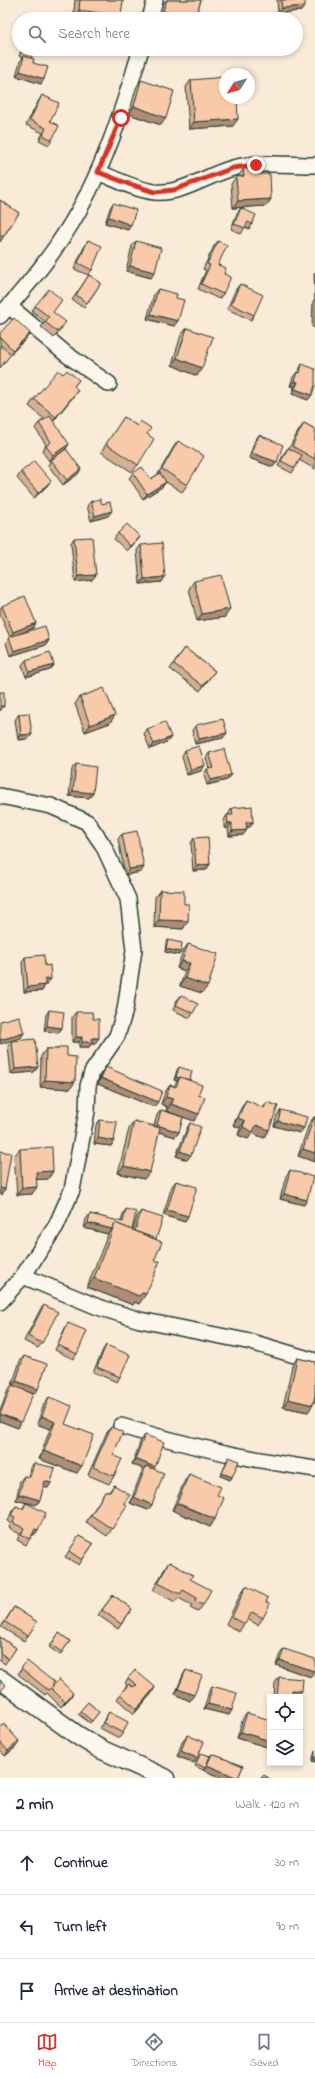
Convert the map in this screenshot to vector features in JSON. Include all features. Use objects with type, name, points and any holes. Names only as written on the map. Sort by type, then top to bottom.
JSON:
[{"type":"street","points":[[152,12],[155,0]]},
{"type":"street","points":[[109,384],[4,311],[40,269],[67,231],[98,172],[121,118],[139,56]]},
{"type":"street","points":[[98,172],[155,192],[174,190],[233,168],[256,165],[315,165]]},
{"type":"street","points":[[0,796],[51,806],[87,822],[103,845],[128,899],[134,950],[125,1010],[117,1036],[92,1072],[88,1086],[87,1111],[72,1190],[56,1226],[23,1276],[0,1302]]},
{"type":"street","points":[[23,1276],[98,1307],[140,1320],[250,1342],[315,1361]]},
{"type":"street","points":[[121,1426],[156,1436],[244,1456],[315,1469]]},
{"type":"street","points":[[0,1679],[77,1735],[100,1749],[165,1778]]},
{"type":"building","points":[[80,0],[123,0],[122,12],[93,12],[79,10]]},
{"type":"building","points":[[167,0],[201,0],[197,12],[163,11]]},
{"type":"building","points":[[281,0],[305,0],[305,6],[282,8]]},
{"type":"building","points":[[24,56],[34,59],[33,63],[48,67],[44,79],[20,71]]},
{"type":"building","points":[[219,78],[219,104],[237,104],[238,119],[194,122],[191,80]]},
{"type":"building","points":[[141,80],[174,91],[166,118],[134,106]]},
{"type":"building","points":[[42,95],[59,103],[50,121],[59,126],[52,140],[43,135],[46,128],[30,120]]},
{"type":"building","points":[[255,168],[256,174],[270,174],[271,199],[238,201],[236,177],[244,176],[243,169]]},
{"type":"building","points":[[0,200],[19,213],[3,237],[0,235]]},
{"type":"building","points":[[113,203],[136,210],[131,225],[109,217]]},
{"type":"building","points":[[241,208],[256,215],[252,224],[248,222],[245,228],[234,224]]},
{"type":"building","points":[[88,240],[102,246],[92,270],[78,263]]},
{"type":"building","points":[[136,241],[161,248],[155,272],[130,266]]},
{"type":"building","points":[[218,241],[227,245],[218,265],[226,268],[224,274],[231,277],[223,294],[201,284],[210,265],[207,264]]},
{"type":"building","points":[[89,275],[101,283],[87,303],[76,295]]},
{"type":"building","points":[[240,284],[263,295],[254,315],[231,304]]},
{"type":"building","points":[[49,289],[62,300],[53,312],[66,322],[58,332],[45,322],[49,317],[35,306]]},
{"type":"building","points":[[158,289],[177,294],[176,298],[184,300],[178,321],[151,314]]},
{"type":"building","points":[[14,318],[30,333],[13,350],[0,337],[0,333]]},
{"type":"building","points":[[187,328],[213,337],[202,368],[177,358]]},
{"type":"building","points":[[0,345],[11,354],[0,368]]},
{"type":"building","points":[[302,364],[315,369],[315,385],[312,395],[295,389],[298,382],[294,381],[297,372],[300,373]]},
{"type":"building","points":[[58,370],[63,374],[67,370],[79,380],[74,386],[78,390],[56,417],[34,399]]},
{"type":"building","points":[[50,416],[69,444],[53,455],[46,446],[51,442],[39,423]]},
{"type":"building","points":[[124,417],[137,426],[140,421],[151,428],[147,434],[154,439],[138,465],[106,444]]},
{"type":"building","points":[[304,423],[315,429],[315,459],[292,446]]},
{"type":"building","points":[[259,435],[283,445],[277,462],[252,453]]},
{"type":"building","points":[[178,441],[204,456],[187,485],[162,469]]},
{"type":"building","points":[[288,448],[302,455],[295,468],[281,461]]},
{"type":"building","points":[[66,449],[81,469],[67,480],[51,460]]},
{"type":"building","points":[[34,461],[51,481],[38,493],[21,472]]},
{"type":"building","points":[[142,467],[151,479],[160,473],[166,482],[147,494],[133,473]]},
{"type":"building","points":[[100,499],[102,504],[110,502],[112,511],[95,516],[91,501]]},
{"type":"building","points":[[127,524],[140,537],[130,546],[118,533]]},
{"type":"building","points":[[92,537],[96,575],[78,576],[74,538]]},
{"type":"building","points":[[162,543],[165,577],[144,579],[141,545]]},
{"type":"building","points":[[221,575],[230,609],[202,614],[194,581]]},
{"type":"building","points":[[25,596],[36,623],[13,632],[2,606]]},
{"type":"building","points":[[45,626],[49,640],[14,651],[9,637]]},
{"type":"building","points":[[185,648],[215,671],[203,686],[174,664]]},
{"type":"building","points":[[50,652],[54,665],[29,672],[26,660]]},
{"type":"building","points":[[104,688],[115,715],[90,725],[80,697]]},
{"type":"building","points":[[0,692],[4,692],[4,706],[0,706]]},
{"type":"building","points":[[29,713],[32,734],[21,735],[19,714]]},
{"type":"building","points":[[223,719],[227,733],[199,739],[196,725]]},
{"type":"building","points":[[165,722],[171,737],[154,744],[147,729]]},
{"type":"building","points":[[199,746],[205,765],[191,770],[185,750]]},
{"type":"building","points":[[224,749],[231,775],[211,780],[207,769],[214,768],[209,753]]},
{"type":"building","points":[[76,764],[96,767],[93,793],[73,791]]},
{"type":"building","points":[[252,806],[253,822],[246,822],[247,830],[232,831],[232,823],[228,823],[227,815],[233,815],[232,808]]},
{"type":"building","points":[[137,831],[144,867],[129,869],[122,834]]},
{"type":"building","points":[[208,837],[210,864],[196,866],[194,838]]},
{"type":"building","points":[[160,890],[184,891],[184,904],[189,904],[188,921],[159,920]]},
{"type":"building","points":[[168,940],[182,943],[181,952],[166,949]]},
{"type":"building","points":[[188,944],[218,954],[208,986],[185,978],[190,963],[182,961]]},
{"type":"building","points":[[44,955],[45,966],[50,965],[51,979],[45,979],[45,985],[28,987],[25,957]]},
{"type":"building","points":[[181,995],[198,1004],[193,1013],[176,1005]]},
{"type":"building","points":[[49,1010],[64,1012],[62,1028],[47,1026]]},
{"type":"building","points":[[76,1012],[92,1012],[93,1019],[99,1019],[99,1038],[92,1038],[92,1042],[82,1042],[82,1037],[76,1037]]},
{"type":"building","points":[[19,1016],[24,1033],[0,1040],[0,1021]]},
{"type":"building","points":[[35,1039],[38,1067],[15,1069],[12,1041]]},
{"type":"building","points":[[59,1047],[67,1047],[67,1056],[76,1057],[75,1082],[45,1080],[46,1049],[59,1049]]},
{"type":"building","points":[[106,1067],[162,1091],[158,1102],[101,1078]]},
{"type":"building","points":[[179,1067],[192,1071],[190,1080],[176,1077]]},
{"type":"building","points":[[180,1077],[202,1085],[198,1095],[205,1097],[199,1114],[171,1104],[173,1099],[166,1097],[170,1085],[176,1087]]},
{"type":"building","points":[[246,1100],[264,1108],[267,1102],[278,1106],[269,1130],[256,1125],[253,1132],[243,1127],[245,1121],[238,1118]]},
{"type":"building","points":[[161,1110],[183,1117],[179,1132],[157,1125]]},
{"type":"building","points":[[281,1110],[307,1117],[304,1128],[278,1121]]},
{"type":"building","points":[[315,1117],[315,1153],[303,1149]]},
{"type":"building","points":[[100,1120],[117,1122],[114,1141],[98,1138]]},
{"type":"building","points":[[134,1121],[160,1128],[150,1172],[124,1166]]},
{"type":"building","points":[[190,1123],[201,1127],[191,1155],[180,1151]]},
{"type":"building","points":[[52,1147],[53,1171],[36,1172],[37,1187],[22,1188],[20,1149]]},
{"type":"building","points":[[0,1151],[11,1153],[5,1189],[0,1188]]},
{"type":"building","points":[[290,1170],[313,1177],[307,1200],[284,1194]]},
{"type":"building","points":[[176,1181],[197,1187],[188,1216],[167,1210]]},
{"type":"building","points":[[126,1209],[136,1212],[132,1230],[115,1223],[112,1229],[88,1223],[90,1214],[123,1222]]},
{"type":"building","points":[[141,1211],[163,1218],[156,1239],[135,1231]]},
{"type":"building","points":[[115,1223],[162,1242],[154,1261],[160,1261],[146,1294],[142,1293],[139,1296],[94,1278]]},
{"type":"building","points":[[44,1305],[58,1312],[42,1343],[28,1336]]},
{"type":"building","points":[[68,1323],[87,1331],[77,1354],[58,1345]]},
{"type":"building","points":[[106,1345],[130,1355],[120,1377],[97,1367]]},
{"type":"building","points":[[24,1356],[47,1364],[38,1389],[16,1381]]},
{"type":"building","points":[[297,1358],[315,1362],[315,1395],[313,1405],[288,1399]]},
{"type":"building","points":[[12,1385],[33,1394],[21,1422],[0,1414]]},
{"type":"building","points":[[49,1397],[72,1406],[65,1424],[94,1435],[82,1466],[44,1451],[55,1422],[42,1416]]},
{"type":"building","points":[[111,1427],[123,1432],[113,1455],[122,1459],[114,1476],[93,1467]]},
{"type":"building","points":[[145,1435],[164,1442],[155,1467],[135,1459]]},
{"type":"building","points":[[229,1457],[239,1461],[232,1477],[222,1473]]},
{"type":"building","points":[[34,1463],[55,1468],[51,1483],[45,1481],[40,1500],[19,1494],[24,1476],[30,1477]]},
{"type":"building","points":[[146,1466],[164,1473],[152,1505],[134,1497]]},
{"type":"building","points":[[189,1474],[221,1487],[217,1495],[224,1498],[215,1519],[177,1503]]},
{"type":"building","points":[[114,1485],[130,1495],[124,1503],[127,1505],[112,1529],[91,1515],[105,1492],[110,1492]]},
{"type":"building","points":[[26,1503],[46,1513],[38,1530],[35,1529],[30,1539],[21,1535],[24,1528],[13,1523],[15,1517],[11,1515],[16,1506],[23,1509]]},
{"type":"building","points":[[79,1536],[93,1544],[82,1560],[69,1551]]},
{"type":"building","points":[[169,1562],[193,1575],[190,1579],[211,1590],[203,1605],[195,1601],[197,1598],[183,1590],[180,1594],[158,1583]]},
{"type":"building","points":[[246,1586],[268,1598],[266,1602],[270,1604],[263,1618],[252,1612],[245,1624],[232,1617]]},
{"type":"building","points":[[113,1595],[132,1609],[121,1624],[102,1610]]},
{"type":"building","points":[[14,1607],[37,1622],[28,1636],[5,1622]]},
{"type":"building","points":[[59,1633],[70,1641],[62,1652],[51,1645]]},
{"type":"building","points":[[0,1637],[16,1648],[9,1659],[0,1653]]},
{"type":"building","points":[[284,1649],[315,1659],[315,1670],[314,1671],[280,1660]]},
{"type":"building","points":[[27,1661],[54,1682],[52,1687],[59,1679],[73,1693],[65,1702],[51,1688],[48,1690],[21,1668]]},
{"type":"building","points":[[135,1670],[155,1687],[137,1709],[120,1694],[129,1684],[132,1687],[137,1685],[128,1678]]},
{"type":"building","points":[[186,1670],[202,1676],[194,1695],[178,1689]]},
{"type":"building","points":[[279,1677],[303,1679],[302,1691],[292,1690],[292,1694],[277,1694]]},
{"type":"building","points":[[0,1680],[6,1685],[0,1692]]},
{"type":"building","points":[[212,1686],[237,1693],[232,1710],[208,1704]]},
{"type":"building","points":[[88,1702],[99,1712],[92,1721],[80,1711]]},
{"type":"building","points":[[109,1712],[128,1722],[123,1733],[103,1723]]},
{"type":"building","points":[[247,1713],[267,1719],[267,1740],[241,1732]]},
{"type":"building","points":[[4,1724],[19,1741],[8,1751],[0,1742],[0,1728]]},
{"type":"building","points":[[187,1735],[204,1742],[197,1758],[181,1751]]},
{"type":"building","points":[[201,1753],[210,1756],[205,1768],[196,1763]]},
{"type":"building","points":[[212,1754],[243,1766],[238,1778],[207,1765]]},
{"type":"building","points":[[264,1775],[269,1778],[261,1778]]},
{"type":"route","points":[[121,118],[98,172],[129,184],[155,192],[174,190],[233,168],[256,165]]}]
